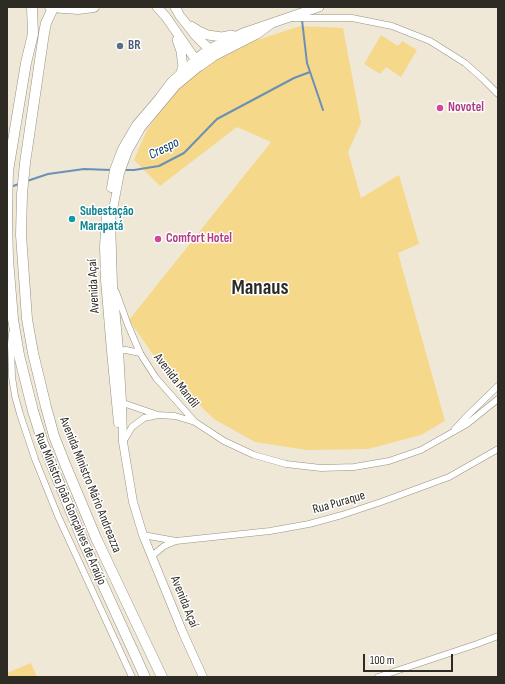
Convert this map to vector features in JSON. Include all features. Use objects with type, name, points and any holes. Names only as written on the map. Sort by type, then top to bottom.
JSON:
[{"type":"main road","name":"Avenida Ministro Mário Andreazza","points":[[32,7],[33,34],[26,63],[8,171],[8,260],[13,319],[19,355],[33,411],[43,443],[83,541],[145,677]]},
{"type":"main road","name":"Avenida Ministro Mário Andreazza","points":[[52,7],[46,23],[44,34],[25,163],[22,194],[21,235],[27,319],[46,407],[54,436],[96,538],[162,677]]},
{"type":"main road","points":[[52,7],[78,9],[94,7]]},
{"type":"main road","points":[[157,7],[198,62],[243,33],[319,7]]},
{"type":"main road","points":[[175,7],[195,35],[212,52]]},
{"type":"main road","points":[[184,21],[208,35],[222,36],[243,33]]},
{"type":"main road","points":[[212,52],[257,34],[272,23]]},
{"type":"main road","points":[[174,29],[181,51],[181,72]]},
{"type":"street","points":[[284,18],[352,18],[392,26],[430,42],[465,63],[498,94]]},
{"type":"street","name":"Avenida Açaí","points":[[198,62],[181,72],[171,82],[136,125],[122,149],[114,170],[105,219],[104,247],[110,351],[119,401],[123,442],[133,502],[143,535],[183,633],[203,677]]},
{"type":"street","name":"Avenida Açaí","points":[[143,535],[135,523],[128,503],[120,444],[119,350],[110,220],[120,173],[128,150],[141,128],[198,62]]},
{"type":"street","name":"Avenida Mandil","points":[[114,285],[128,325],[140,353],[156,378],[194,422]]},
{"type":"street","name":"Rua Ministro João Gonçalves de Araújo","points":[[13,319],[11,344],[12,377],[20,414],[34,460],[132,677]]},
{"type":"street","name":"Avenida Mandil","points":[[110,351],[119,350],[140,353]]},
{"type":"street","name":"Avenida Mandil","points":[[451,433],[498,386]]},
{"type":"street","name":"Avenida Mandil","points":[[123,442],[132,427],[144,418],[158,415],[176,416],[194,422],[224,441],[254,455],[286,464],[321,468],[354,467],[389,461],[421,450],[467,424],[498,399]]},
{"type":"street","points":[[119,401],[158,415]]},
{"type":"street","name":"Rua Puraque","points":[[143,535],[176,541],[270,531],[309,524],[381,502],[449,477],[498,449]]},
{"type":"street","name":"Rua Puraque","points":[[152,556],[164,546],[176,541]]},
{"type":"street","points":[[378,677],[498,636]]},
{"type":"shaded area","points":[[300,26],[343,28],[361,123],[348,152],[361,198],[399,175],[419,244],[398,253],[445,421],[421,435],[368,449],[307,450],[255,442],[214,419],[166,373],[129,320],[271,142],[237,127],[160,186],[134,160],[147,130],[173,93],[207,65],[254,41]]},
{"type":"shaded area","points":[[381,35],[398,46],[402,41],[417,50],[401,77],[386,67],[380,74],[364,64]]},
{"type":"shaded area","points":[[31,663],[37,677],[7,677],[7,673]]},
{"type":"waterway","name":"Crespo","points":[[302,20],[307,63],[323,110]]},
{"type":"waterway","name":"Crespo","points":[[124,170],[159,166],[184,153],[217,119],[294,78],[310,72]]},
{"type":"waterway","name":"Crespo","points":[[27,181],[48,174],[84,169],[111,170]]},
{"type":"waterway","name":"Crespo","points":[[10,187],[19,184]]},
{"type":"place","name":"BR","points":[[120,46]]},
{"type":"place","name":"Novotel","points":[[440,108]]},
{"type":"place","name":"Subestação Marapatá","points":[[72,219]]},
{"type":"place","name":"Comfort Hotel","points":[[158,239]]},
{"type":"district","name":"Manaus","points":[[260,289]]}]
